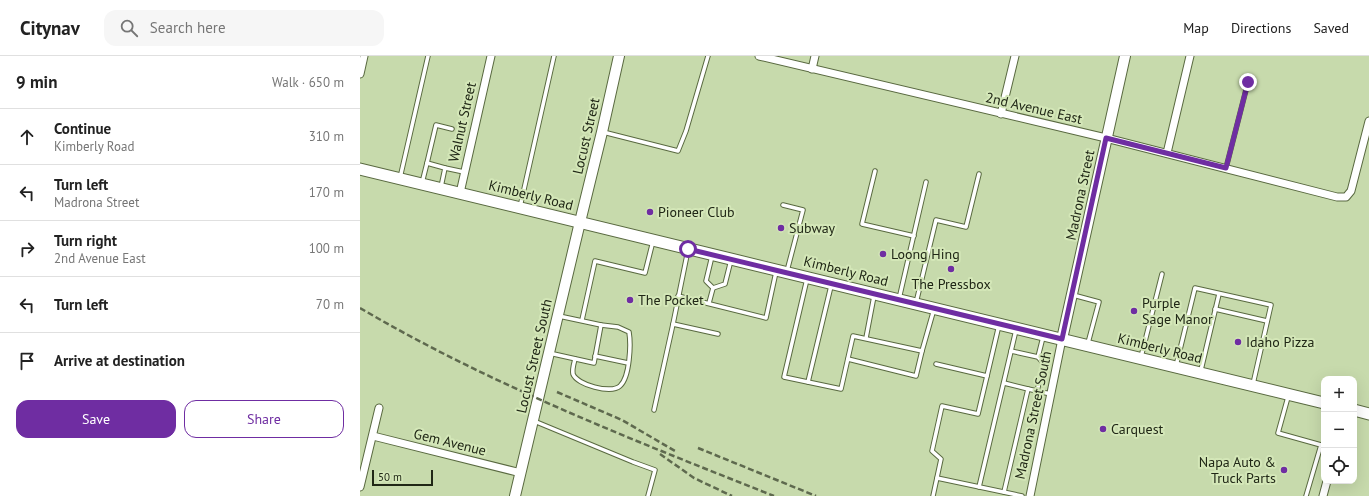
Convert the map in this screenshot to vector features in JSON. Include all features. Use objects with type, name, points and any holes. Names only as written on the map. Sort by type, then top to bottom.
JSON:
[{"type":"main road","name":"Kimberly Road","points":[[360,169],[1321,402]]},
{"type":"main road","points":[[1357,411],[1369,414]]},
{"type":"street","points":[[360,74],[364,56]]},
{"type":"street","name":"Walnut Street","points":[[460,193],[490,56]]},
{"type":"street","name":"Locust Street","points":[[580,222],[619,56]]},
{"type":"street","name":"2nd Avenue East","points":[[759,56],[1106,138],[1337,197],[1346,197],[1351,191],[1369,121]]},
{"type":"street","points":[[812,69],[815,56]]},
{"type":"street","points":[[1001,114],[1015,56]]},
{"type":"street","name":"Madrona Street","points":[[1062,339],[1125,56]]},
{"type":"street","points":[[1167,154],[1190,56]]},
{"type":"street","name":"Locust Street South","points":[[516,496],[580,222]]},
{"type":"street","name":"Madrona Street South","points":[[1030,496],[1062,339]]},
{"type":"street","points":[[360,487],[379,408]]},
{"type":"street","name":"Gem Avenue","points":[[372,436],[521,473]]},
{"type":"street","points":[[1323,496],[1326,484]]},
{"type":"lane","points":[[399,179],[428,56]]},
{"type":"lane","points":[[520,208],[554,56]]},
{"type":"lane","points":[[602,132],[678,151],[686,131],[708,56]]},
{"type":"lane","points":[[1226,168],[1248,82]]},
{"type":"lane","points":[[422,184],[436,125],[452,129]]},
{"type":"lane","points":[[427,163],[464,172]]},
{"type":"lane","points":[[440,189],[445,168]]},
{"type":"lane","points":[[875,171],[862,224],[914,236]]},
{"type":"lane","points":[[916,304],[936,220],[966,227],[979,174]]},
{"type":"lane","points":[[899,300],[926,182]]},
{"type":"lane","points":[[678,296],[766,318],[803,210],[783,205]]},
{"type":"lane","points":[[582,320],[595,261],[645,273],[653,240]]},
{"type":"lane","points":[[654,410],[688,249]]},
{"type":"lane","points":[[712,254],[706,281],[713,288]]},
{"type":"lane","points":[[713,288],[725,284],[731,259]]},
{"type":"lane","points":[[1141,358],[1162,274]]},
{"type":"lane","points":[[807,278],[784,377],[841,389],[853,336],[922,351]]},
{"type":"lane","points":[[808,382],[831,283]]},
{"type":"lane","points":[[710,303],[713,288]]},
{"type":"lane","points":[[1176,367],[1195,288],[1271,306],[1252,385]]},
{"type":"lane","points":[[866,338],[875,294]]},
{"type":"lane","points":[[1200,373],[1219,294]]},
{"type":"lane","points":[[1072,295],[1099,302],[1087,345]]},
{"type":"lane","points":[[848,359],[916,376],[934,308]]},
{"type":"lane","points":[[1215,309],[1267,321]]},
{"type":"lane","points":[[558,315],[618,328],[628,332],[630,342],[628,363],[625,377],[620,386],[610,390],[582,383],[575,378],[572,372],[575,359]]},
{"type":"lane","points":[[549,353],[594,363],[601,324]]},
{"type":"lane","points":[[673,324],[718,334]]},
{"type":"lane","points":[[933,496],[941,459],[932,451],[942,406],[978,414],[1000,324]]},
{"type":"lane","points":[[979,487],[1017,328]]},
{"type":"lane","points":[[1038,357],[1043,335]]},
{"type":"lane","points":[[1011,351],[1038,357],[1044,364],[1037,391]]},
{"type":"lane","points":[[595,356],[628,363]]},
{"type":"lane","points":[[936,364],[987,376]]},
{"type":"lane","points":[[1004,383],[1051,394]]},
{"type":"lane","points":[[1004,492],[1028,389]]},
{"type":"lane","points":[[1289,394],[1278,433],[1321,444],[1306,496]]},
{"type":"lane","points":[[533,421],[655,470],[648,496]]},
{"type":"lane","points":[[938,478],[1022,496]]},
{"type":"railway","points":[[360,308],[410,336],[511,387],[668,454],[774,496]]},
{"type":"railway","points":[[557,392],[622,420],[675,451]]},
{"type":"railway","points":[[698,448],[816,496]]},
{"type":"railway","points":[[660,454],[694,478],[732,496]]},
{"type":"place","name":"Pioneer Club","points":[[650,212]]},
{"type":"place","name":"Subway","points":[[781,228]]},
{"type":"place","name":"Loong Hing","points":[[883,254]]},
{"type":"place","name":"The Pressbox","points":[[951,269]]},
{"type":"place","name":"The Pocket","points":[[630,300]]},
{"type":"place","name":"Purple Sage Manor","points":[[1134,311]]},
{"type":"place","name":"Idaho Pizza","points":[[1238,342]]},
{"type":"place","name":"Carquest","points":[[1103,429]]},
{"type":"place","name":"Napa Auto & Truck Parts","points":[[1284,470]]},
{"type":"route","points":[[688,249],[1062,339],[1106,138],[1226,168],[1248,82]]}]
